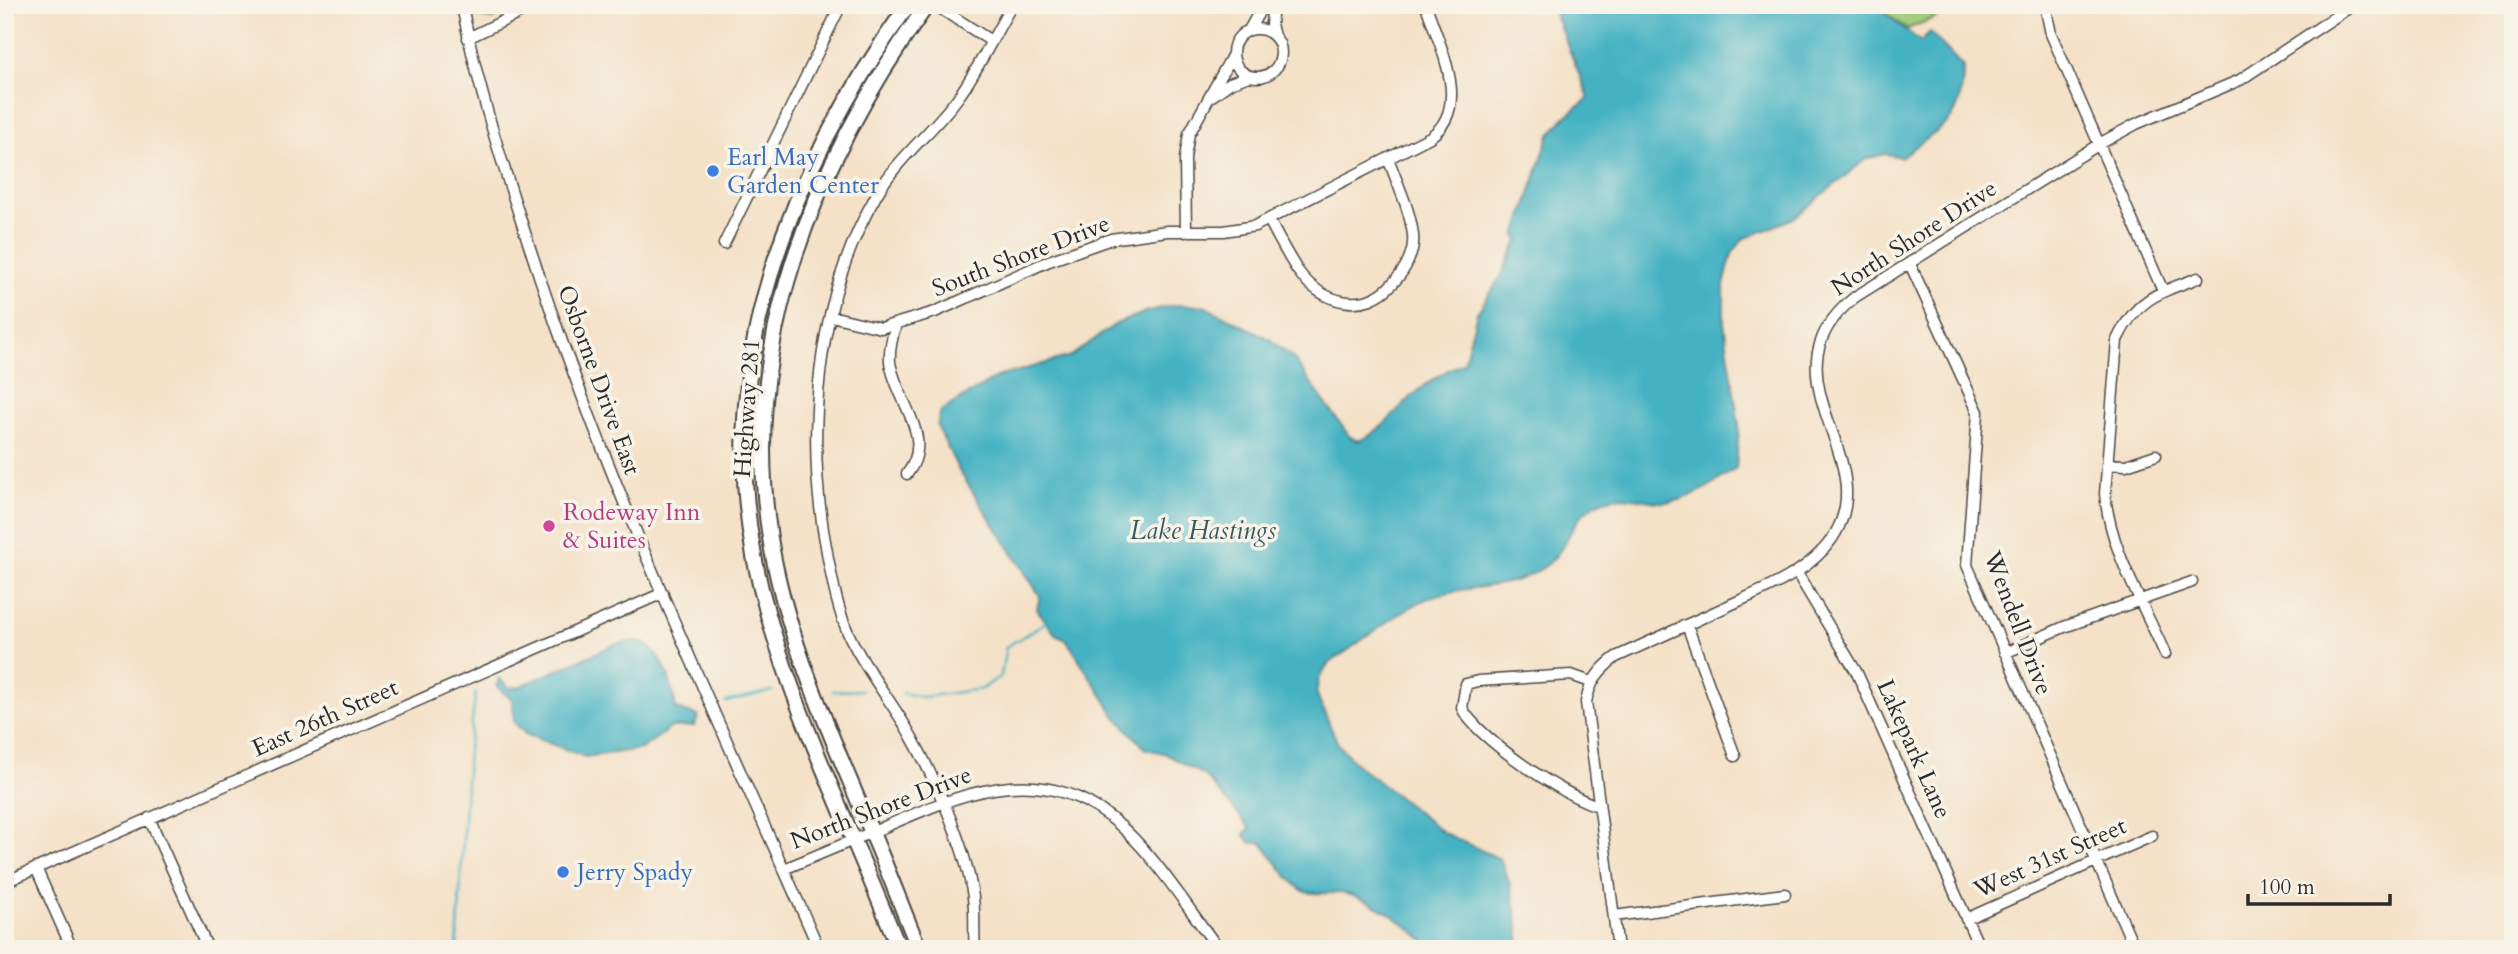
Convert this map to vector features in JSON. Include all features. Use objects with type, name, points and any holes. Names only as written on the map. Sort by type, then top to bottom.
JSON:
[{"type":"highway","name":"Highway 281","points":[[899,949],[790,682],[757,570],[746,467],[748,384],[754,339],[770,266],[806,173],[908,5]]},
{"type":"highway","name":"Highway 281","points":[[919,949],[808,679],[786,606],[770,539],[766,504],[764,406],[779,304],[815,197],[878,82],[927,5]]},
{"type":"street","name":"Osborne Drive East","points":[[462,5],[468,38],[515,203],[556,330],[610,474],[819,949]]},
{"type":"street","points":[[468,38],[536,5]]},
{"type":"street","points":[[724,244],[841,5]]},
{"type":"street","points":[[935,5],[991,41]]},
{"type":"street","points":[[975,949],[970,879],[941,802],[911,737],[848,633],[831,572],[817,485],[816,438],[819,379],[831,316],[851,251],[877,194],[905,155],[957,98],[1012,5]]},
{"type":"street","points":[[1186,232],[1186,147],[1189,134],[1232,56],[1235,41],[1249,30],[1263,5]]},
{"type":"street","points":[[1211,96],[1230,83],[1249,76],[1264,76],[1276,68],[1281,50],[1271,24],[1273,5]]},
{"type":"street","name":"South Shore Drive","points":[[831,316],[881,328],[896,325],[935,312],[1049,261],[1111,239],[1167,231],[1237,230],[1269,220],[1388,159],[1438,131],[1452,110],[1451,88],[1426,5]]},
{"type":"street","points":[[2045,5],[2051,34],[2101,143],[2163,291]]},
{"type":"street","name":"North Shore Drive","points":[[1591,682],[1616,657],[1797,573],[1826,547],[1840,519],[1845,495],[1845,471],[1816,377],[1817,346],[1830,320],[1842,308],[2101,143],[2157,114],[2240,80],[2353,5]]},
{"type":"street","points":[[1249,30],[1264,30],[1275,36]]},
{"type":"street","points":[[1232,56],[1237,67],[1249,76]]},
{"type":"street","points":[[1269,220],[1298,271],[1323,294],[1351,304],[1366,302],[1380,295],[1408,263],[1413,236],[1388,159]]},
{"type":"street","name":"Wendell Drive","points":[[1910,264],[1978,412],[1967,565],[2135,949]]},
{"type":"street","points":[[2165,654],[2112,535],[2105,494],[2117,340],[2127,318],[2143,302],[2198,278]]},
{"type":"street","points":[[896,325],[890,364],[919,448],[914,465],[907,474]]},
{"type":"street","points":[[2107,464],[2126,465],[2157,455]]},
{"type":"street","name":"Lakepark Lane","points":[[1797,573],[1857,673],[1980,949]]},
{"type":"street","points":[[2005,653],[2064,627],[2192,582]]},
{"type":"street","name":"East 26th Street","points":[[5,882],[663,593]]},
{"type":"street","points":[[1687,625],[1735,756]]},
{"type":"street","points":[[1599,806],[1580,802],[1479,732],[1462,708],[1466,684],[1571,675],[1591,682],[1586,702],[1618,949]]},
{"type":"street","name":"North Shore Drive","points":[[784,869],[941,802],[981,790],[1017,785],[1054,791],[1105,813],[1135,841],[1219,949]]},
{"type":"street","points":[[149,818],[208,949]]},
{"type":"street","name":"West 31st Street","points":[[1966,919],[2152,836]]},
{"type":"street","points":[[36,868],[72,949]]},
{"type":"street","points":[[1614,916],[1785,894]]},
{"type":"green space","points":[[472,5],[521,5],[492,19],[477,16]]},
{"type":"green space","points":[[1875,5],[1966,5],[1907,29]]},
{"type":"water","name":"Lake Hastings","points":[[1551,5],[1875,5],[1921,42],[1930,32],[1963,67],[1962,86],[1954,113],[1939,130],[1901,157],[1885,154],[1866,159],[1794,218],[1743,239],[1732,254],[1724,285],[1724,323],[1739,426],[1736,468],[1700,491],[1680,500],[1659,502],[1624,497],[1602,501],[1591,507],[1576,522],[1553,559],[1531,575],[1504,584],[1431,597],[1394,618],[1328,664],[1319,679],[1316,693],[1338,744],[1356,764],[1444,833],[1500,859],[1505,870],[1514,903],[1520,949],[1433,949],[1404,924],[1371,903],[1347,894],[1314,893],[1299,888],[1261,842],[1251,843],[1244,834],[1250,828],[1205,776],[1164,753],[1146,749],[1116,717],[1066,639],[1055,634],[1037,609],[1040,596],[958,469],[937,426],[941,411],[997,377],[1071,356],[1116,324],[1148,311],[1175,305],[1204,306],[1268,338],[1292,357],[1350,437],[1358,441],[1372,434],[1425,385],[1464,362],[1477,313],[1500,278],[1519,239],[1516,236],[1549,136],[1565,117],[1589,98]]},
{"type":"water","points":[[637,641],[646,645],[660,660],[669,678],[676,709],[699,716],[694,726],[672,727],[641,749],[585,757],[525,734],[514,722],[512,700],[496,686],[499,678],[509,688],[519,687],[616,644]]},
{"type":"waterway","points":[[902,693],[922,697],[982,689],[1001,676],[1006,647],[1046,622]]},
{"type":"waterway","points":[[833,691],[862,690]]},
{"type":"waterway","points":[[726,702],[772,691]]},
{"type":"waterway","points":[[457,949],[468,749],[476,692]]},
{"type":"place","name":"Earl May Garden Center","points":[[713,171]]},
{"type":"place","name":"Rodeway Inn & Suites","points":[[549,526]]},
{"type":"place","name":"Jerry Spady","points":[[563,872]]}]
